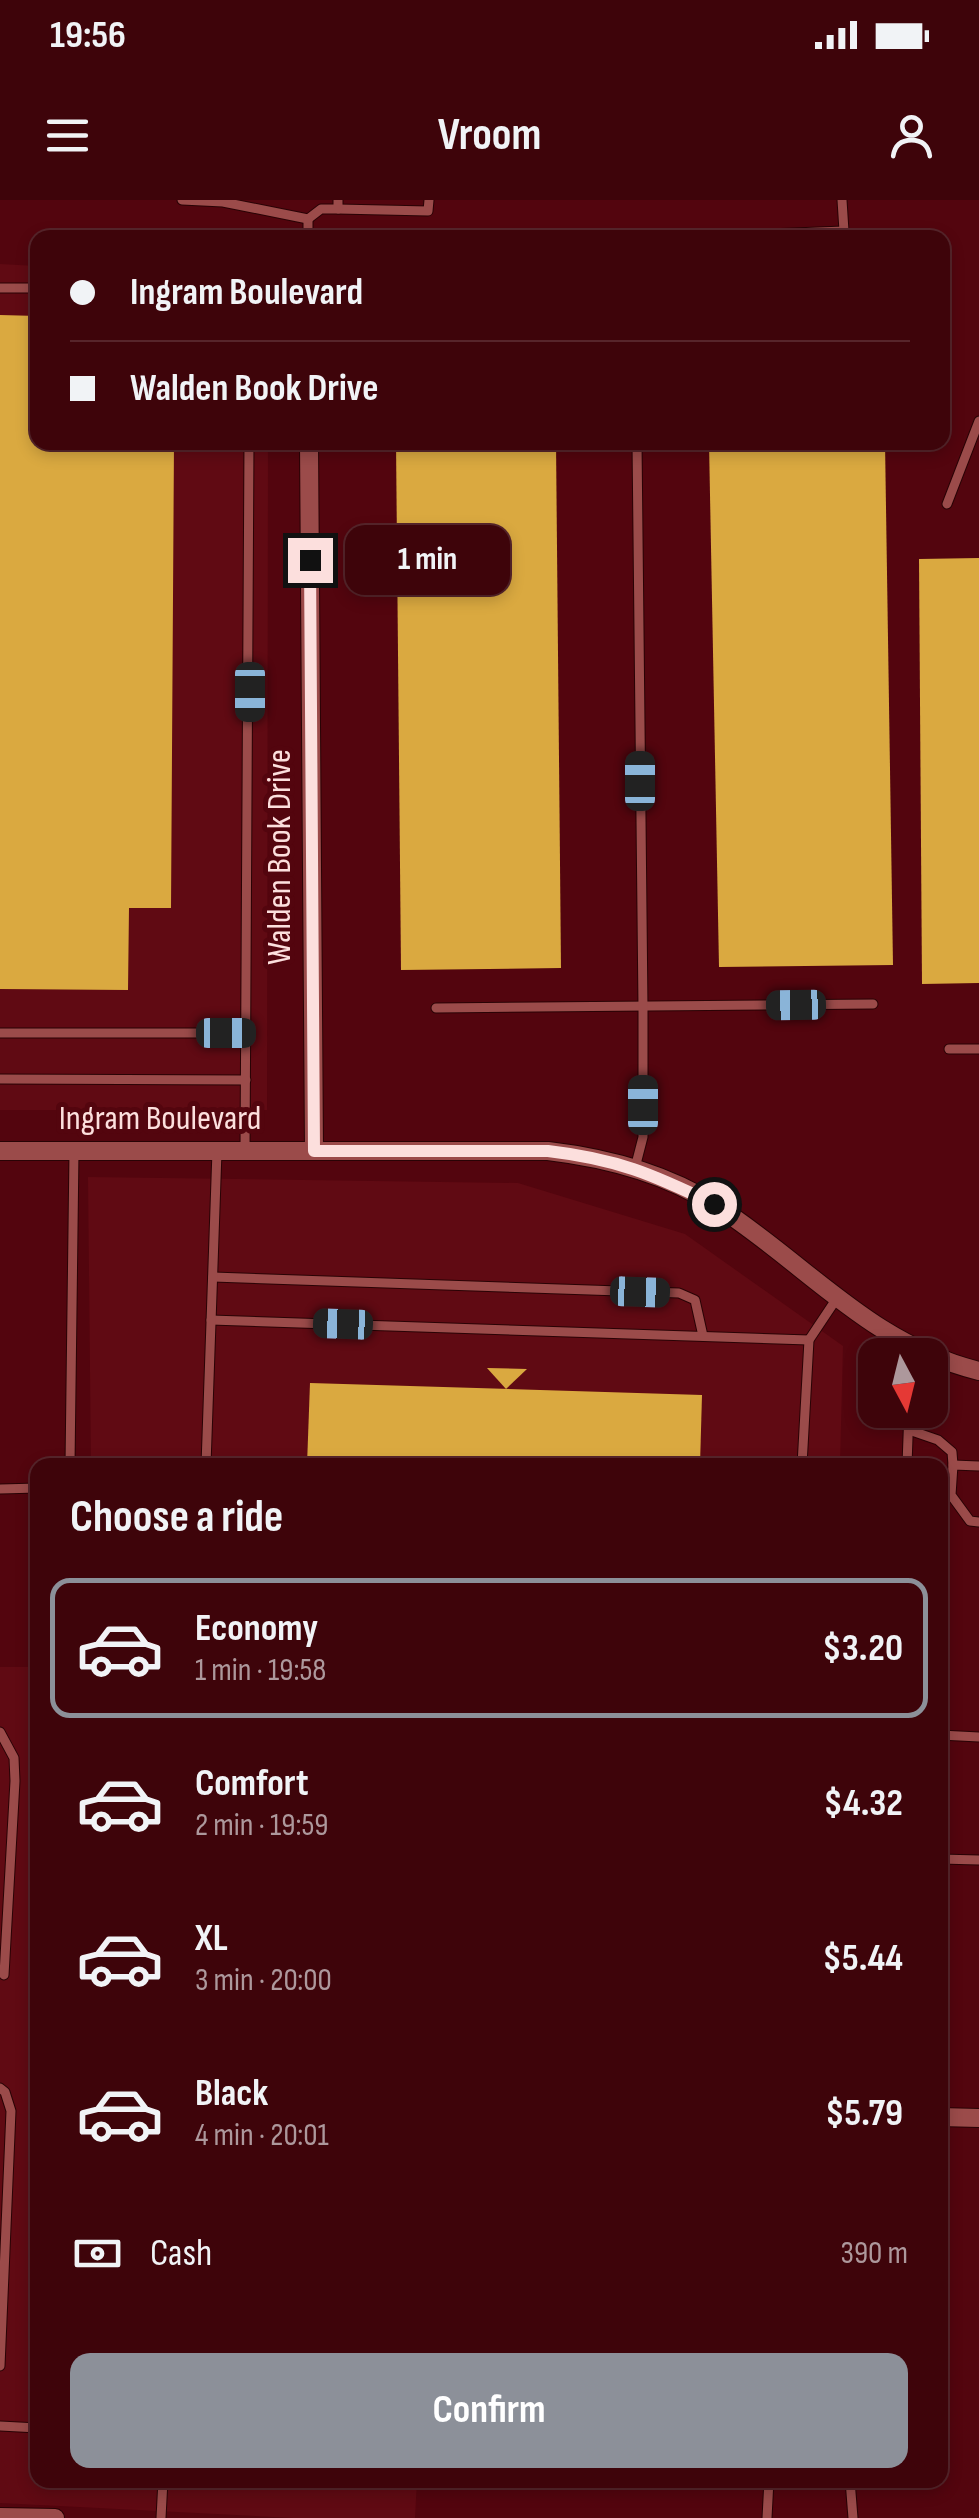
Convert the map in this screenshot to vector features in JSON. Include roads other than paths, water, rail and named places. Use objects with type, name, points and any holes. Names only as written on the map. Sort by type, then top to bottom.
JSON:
[{"type":"street","name":"Walden Book Drive","points":[[309,450],[314,1151]]},
{"type":"street","name":"Ingram Boulevard","points":[[0,1151],[548,1151],[601,1158],[636,1168],[714,1204],[865,1321],[894,1338]]},
{"type":"street","name":"Ingram Boulevard","points":[[948,1364],[979,1371]]},
{"type":"street","points":[[948,2117],[979,2118]]},
{"type":"street","points":[[0,2517],[55,2518]]},
{"type":"lane","points":[[182,200],[224,202],[308,219],[321,209],[338,204],[428,210],[429,200]]},
{"type":"lane","points":[[842,200],[844,230]]},
{"type":"lane","points":[[308,219],[308,230]]},
{"type":"lane","points":[[0,288],[30,288]]},
{"type":"lane","points":[[947,504],[979,421]]},
{"type":"lane","points":[[246,1151],[249,450]]},
{"type":"lane","points":[[636,1168],[642,1138],[643,1007],[637,450]]},
{"type":"lane","points":[[436,1008],[873,1004]]},
{"type":"lane","points":[[0,1032],[247,1033]]},
{"type":"lane","points":[[949,1049],[979,1048]]},
{"type":"lane","points":[[0,1079],[246,1080]]},
{"type":"lane","points":[[70,1458],[74,1151]]},
{"type":"lane","points":[[206,1458],[217,1151]]},
{"type":"lane","points":[[213,1277],[679,1294],[695,1300],[703,1336]]},
{"type":"lane","points":[[802,1458],[810,1340],[837,1298]]},
{"type":"lane","points":[[211,1320],[810,1340]]},
{"type":"lane","points":[[907,1458],[909,1430],[938,1440],[952,1452],[951,1495],[970,1521],[979,1522]]},
{"type":"lane","points":[[953,1465],[979,1466]]},
{"type":"lane","points":[[0,1490],[30,1488]]},
{"type":"lane","points":[[0,1732],[14,1758],[15,1781],[4,1975]]},
{"type":"lane","points":[[948,1736],[979,1736]]},
{"type":"lane","points":[[948,1859],[979,1860]]},
{"type":"lane","points":[[0,2088],[6,2092],[11,2111],[0,2366]]},
{"type":"lane","points":[[0,2426],[30,2428]]},
{"type":"lane","points":[[161,2518],[163,2488]]},
{"type":"lane","points":[[766,2518],[768,2488]]},
{"type":"lane","points":[[851,2488],[853,2518]]}]
